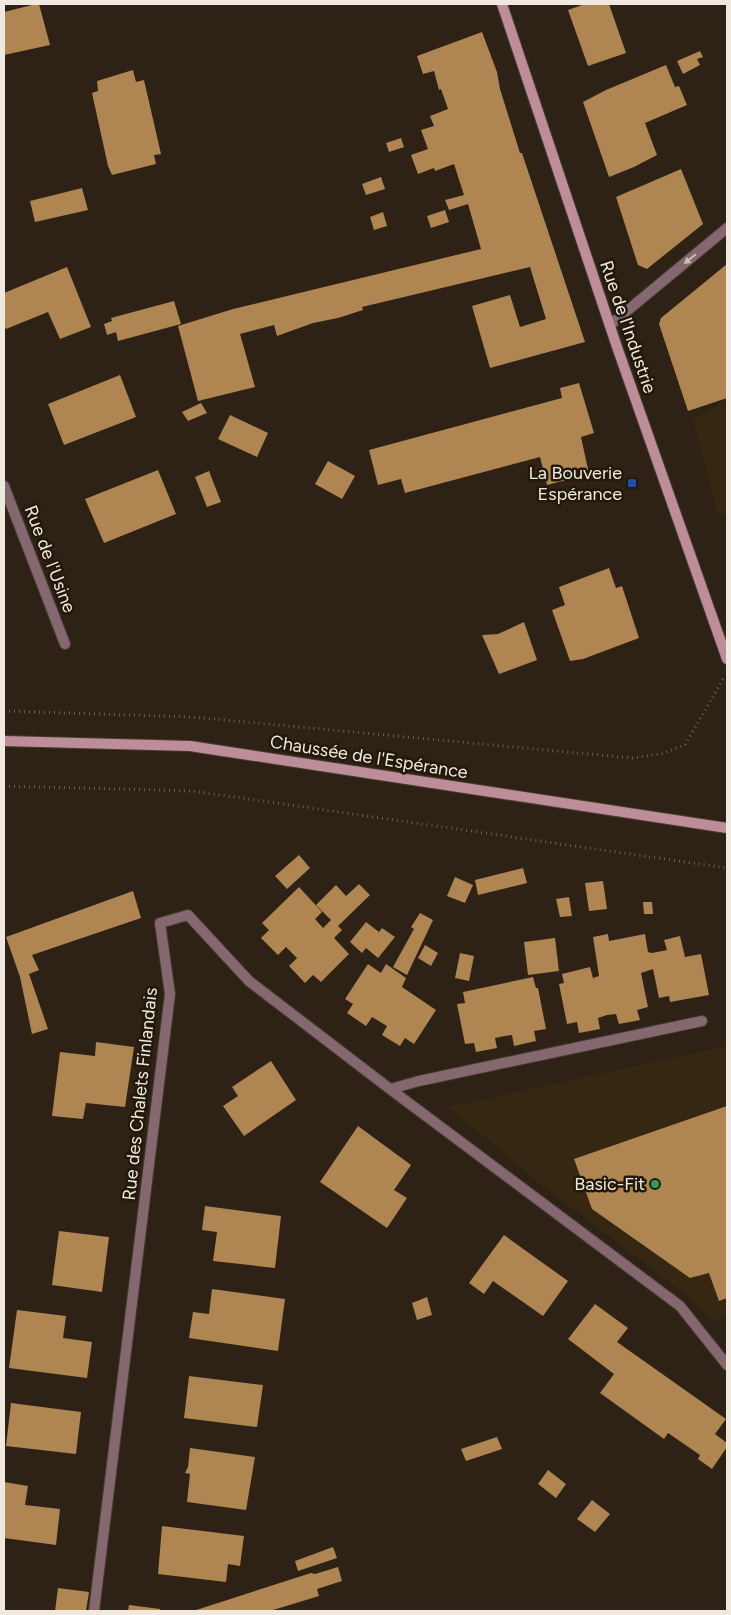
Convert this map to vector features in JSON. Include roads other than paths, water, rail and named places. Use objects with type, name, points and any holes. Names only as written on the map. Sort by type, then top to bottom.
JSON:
[{"type":"main road","name":"Rue de l'Industrie","points":[[502,4],[610,324],[727,659]]},
{"type":"main road","name":"Chaussée de l'Espérance","points":[[4,741],[190,746],[727,828]]},
{"type":"street","points":[[610,324],[727,228]]},
{"type":"street","name":"Rue de l'Usine","points":[[4,486],[65,644]]},
{"type":"street","name":"Rue des Chalets Finlandais","points":[[94,1611],[170,994],[160,923],[188,915],[248,981],[680,1306],[727,1365]]},
{"type":"street","points":[[390,1089],[419,1081],[702,1021]]},
{"type":"place","name":"La Bouverie Espérance","points":[[632,483]]},
{"type":"place","name":"Basic-Fit","points":[[655,1184]]}]
